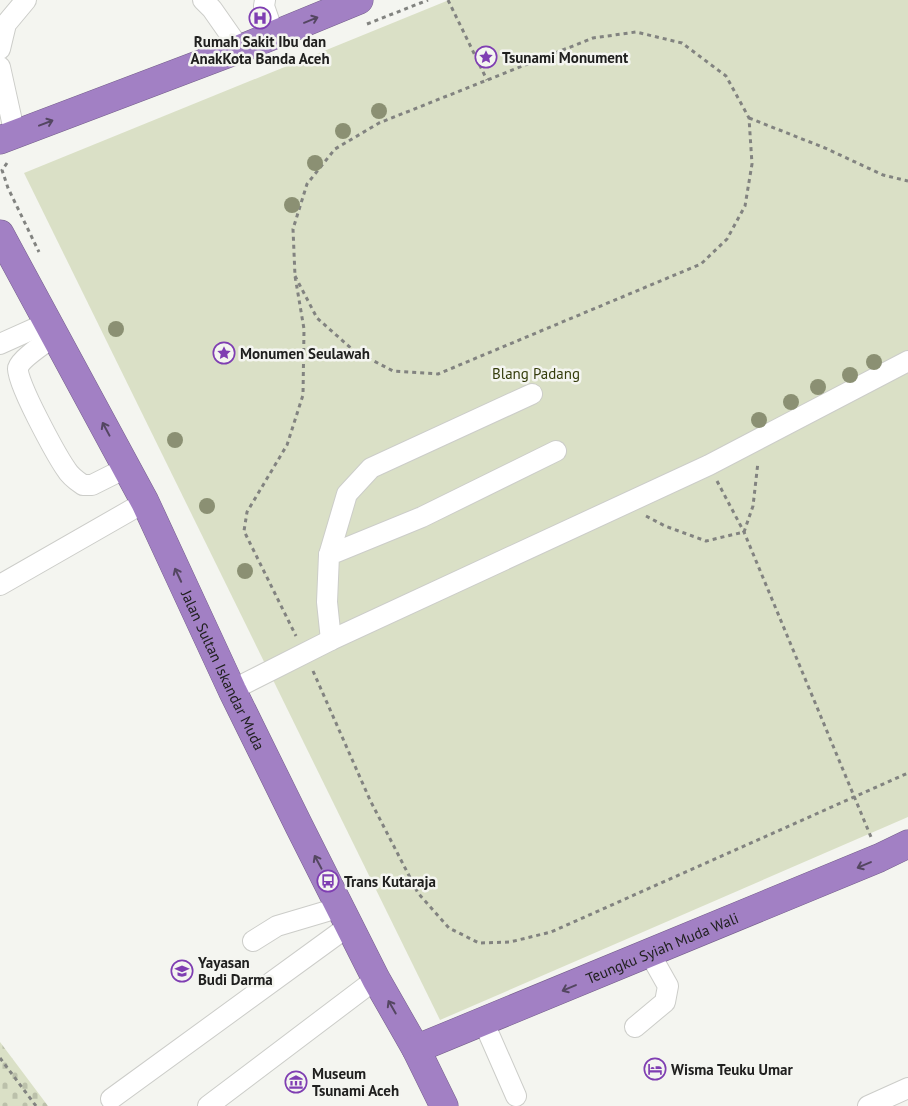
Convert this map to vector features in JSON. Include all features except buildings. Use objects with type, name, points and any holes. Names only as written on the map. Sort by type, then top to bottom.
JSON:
[{"type":"highway","points":[[9,145],[274,35],[361,13]]},
{"type":"highway","name":"Jalan Sultan Iskandar Muda","points":[[0,234],[145,502],[232,690],[376,979],[416,1049],[444,1106]]},
{"type":"highway","name":"Teungku Syiah Muda Wali","points":[[416,1049],[650,954],[879,858],[908,844]]},
{"type":"street","points":[[0,49],[6,24],[26,0]]},
{"type":"street","points":[[203,0],[212,9],[240,49]]},
{"type":"street","points":[[265,0],[264,6],[274,35]]},
{"type":"street","points":[[0,67],[9,145]]},
{"type":"street","points":[[0,344],[52,329]]},
{"type":"street","points":[[52,329],[18,368],[18,377],[29,401],[66,470],[83,485],[92,485],[126,468]]},
{"type":"street","points":[[232,690],[331,640],[709,465],[908,361]]},
{"type":"street","points":[[331,640],[327,602],[329,555],[347,494],[371,468],[532,394]]},
{"type":"street","points":[[329,555],[422,517],[556,451]]},
{"type":"street","points":[[0,585],[145,502]]},
{"type":"street","points":[[253,941],[277,926],[346,916]]},
{"type":"street","points":[[111,1099],[346,916]]},
{"type":"street","points":[[635,1027],[665,1002],[668,986],[650,954]]},
{"type":"street","points":[[208,1106],[376,979]]},
{"type":"street","points":[[484,1023],[516,1096]]},
{"type":"street","points":[[868,1106],[908,1088]]},
{"type":"path","points":[[361,13],[428,0]]},
{"type":"path","points":[[448,0],[487,80]]},
{"type":"path","points":[[294,276],[317,318],[352,350],[393,371],[438,374],[701,264],[727,239],[745,206],[752,164],[749,118],[726,76],[682,43],[636,32],[593,38],[379,123],[335,149],[307,184],[293,229],[294,276],[304,329],[303,395],[287,445],[247,512],[244,531],[305,653],[370,800],[418,892],[450,928],[479,943],[510,942],[551,932],[854,799],[908,773]]},
{"type":"path","points":[[749,118],[826,148],[883,175],[908,181]]},
{"type":"path","points":[[9,145],[6,163],[2,170],[8,188],[41,256]]},
{"type":"path","points":[[744,532],[753,506],[761,439]]},
{"type":"path","points":[[709,465],[744,532],[879,858]]},
{"type":"path","points":[[624,505],[665,526],[706,541],[744,532]]},
{"type":"path","points":[[0,1058],[36,1106]]},
{"type":"green space","name":"Blang Padang","points":[[449,0],[908,0],[908,817],[440,1020],[24,173]]},
{"type":"green space","points":[[0,1042],[48,1106],[0,1106]]},
{"type":"place","name":"Rumah Sakit Ibu dan AnakKota Banda Aceh","points":[[260,18]]},
{"type":"place","name":"Tsunami Monument","points":[[486,57]]},
{"type":"place","name":"Monumen Seulawah","points":[[224,353]]},
{"type":"place","name":"Trans Kutaraja","points":[[328,881]]},
{"type":"place","name":"Yayasan Budi Darma","points":[[182,971]]},
{"type":"place","name":"Wisma Teuku Umar","points":[[655,1069]]},
{"type":"place","name":"Museum Tsunami Aceh","points":[[296,1082]]}]
